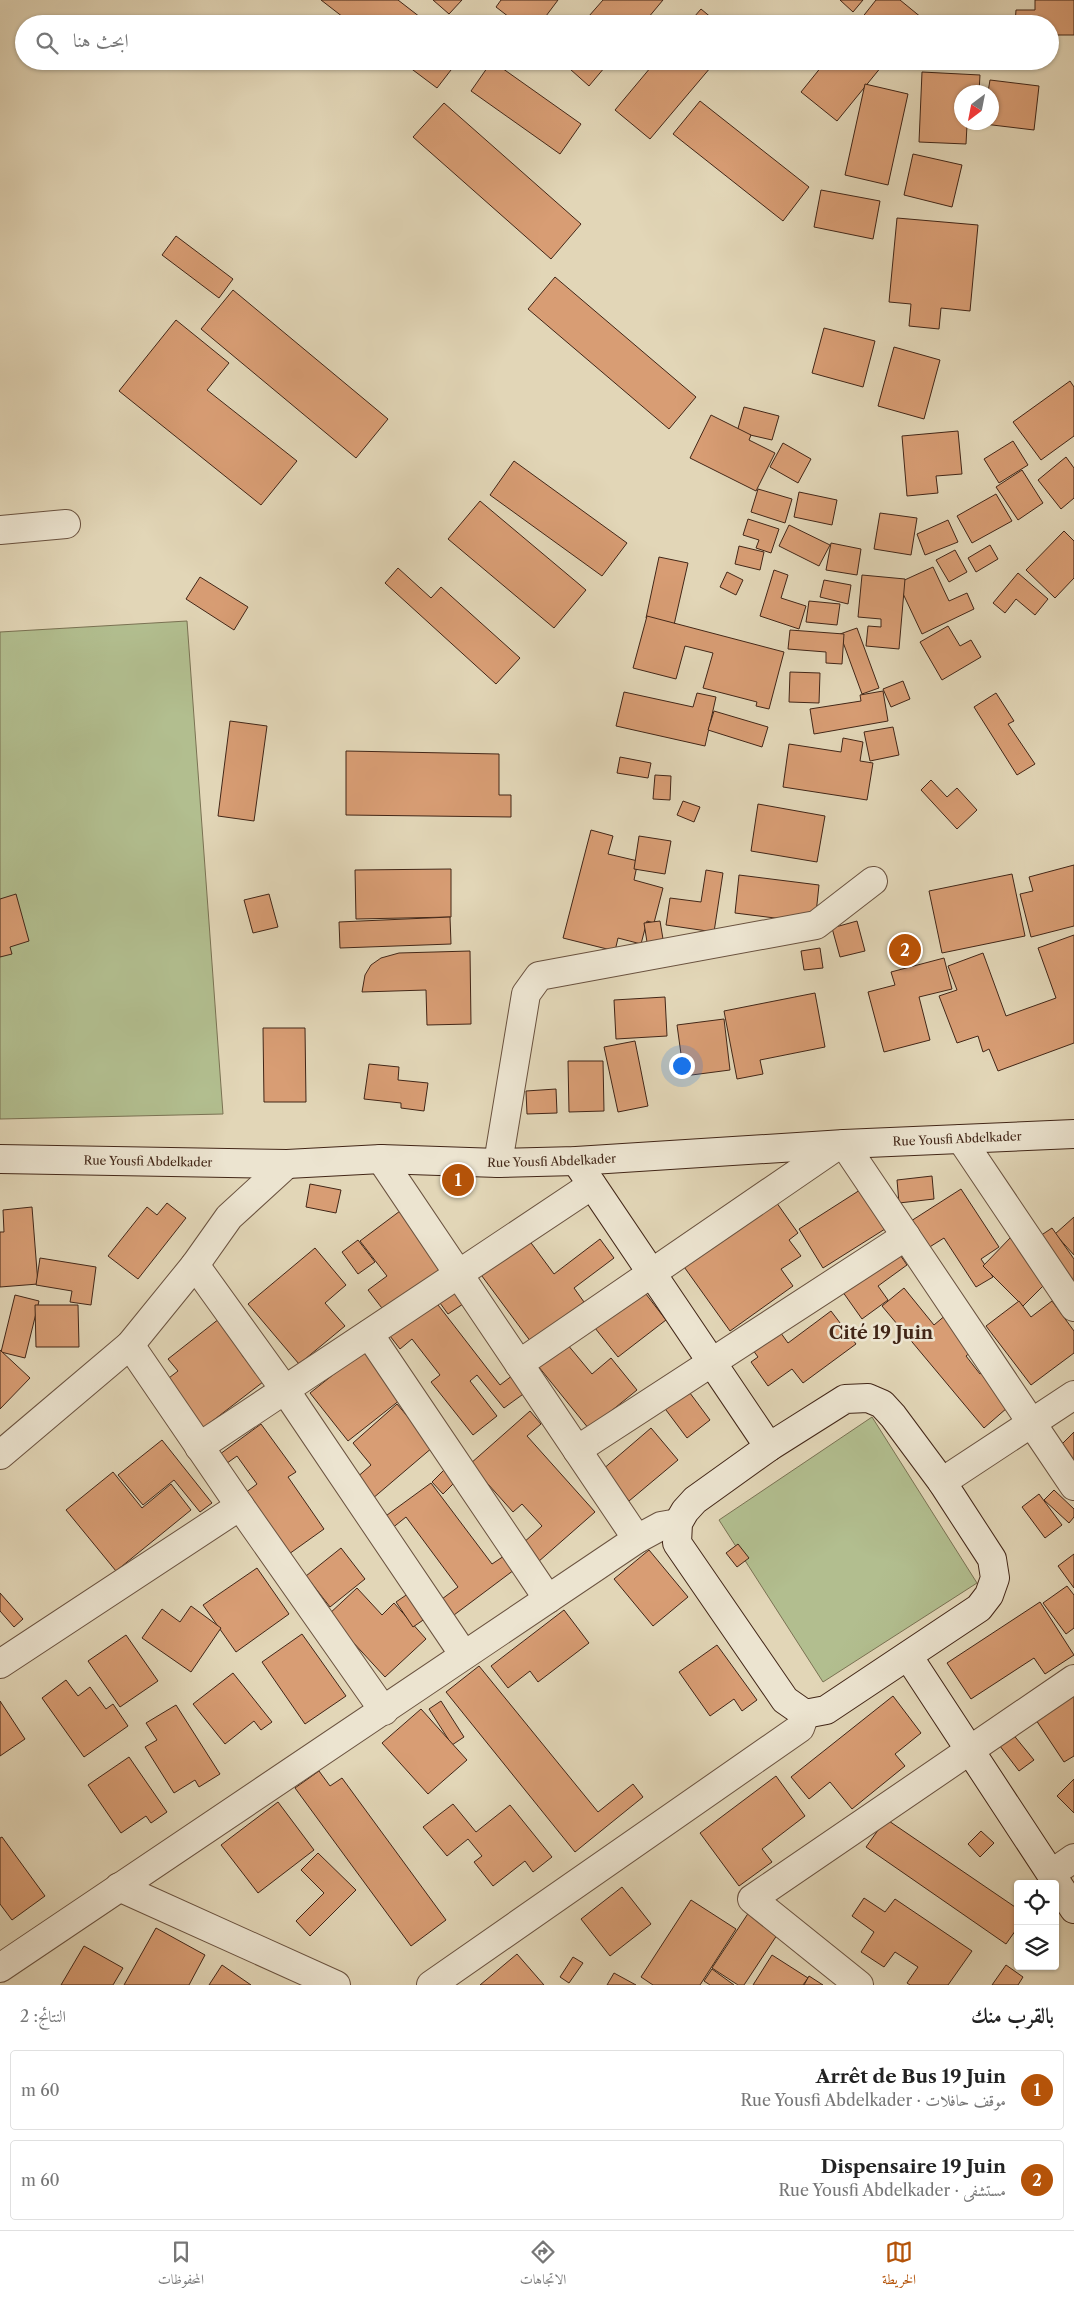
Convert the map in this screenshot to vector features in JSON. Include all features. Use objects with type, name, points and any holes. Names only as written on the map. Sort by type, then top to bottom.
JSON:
[{"type":"street","points":[[0,530],[66,524]]},
{"type":"street","points":[[498,1163],[526,994],[539,976],[816,925],[873,881]]},
{"type":"street","name":"Rue Yousfi Abdelkader","points":[[0,1159],[287,1164],[380,1159],[498,1163],[576,1162],[841,1145],[1074,1134]]},
{"type":"street","points":[[961,1139],[1074,1307]]},
{"type":"street","points":[[519,1364],[841,1145],[906,1236],[1074,1486]]},
{"type":"street","points":[[380,1159],[637,1539]]},
{"type":"street","points":[[576,1162],[769,1447]]},
{"type":"street","points":[[0,1455],[130,1345],[195,1265],[230,1217],[287,1164]]},
{"type":"street","points":[[199,1447],[592,1185]]},
{"type":"street","points":[[578,1450],[906,1236]]},
{"type":"street","points":[[195,1265],[286,1390],[464,1655]]},
{"type":"street","points":[[369,1334],[548,1599]]},
{"type":"street","points":[[130,1345],[384,1711]]},
{"type":"street","points":[[942,1482],[1074,1395]]},
{"type":"street","points":[[868,1398],[882,1404],[942,1482],[992,1559],[995,1578],[990,1595],[980,1608],[826,1710],[804,1714],[785,1700],[677,1543],[678,1523],[684,1511],[695,1500],[769,1447],[845,1399],[868,1398]]},
{"type":"street","points":[[0,1664],[240,1506]]},
{"type":"street","points":[[0,1968],[637,1539],[661,1526],[678,1523]]},
{"type":"street","points":[[908,1656],[1074,1909]]},
{"type":"street","points":[[859,1985],[752,1899],[970,1750],[1071,1687]]},
{"type":"street","points":[[432,1985],[800,1728],[804,1714]]},
{"type":"street","points":[[1051,1874],[1074,1858]]},
{"type":"street","points":[[119,1887],[336,1985]]},
{"type":"green space","points":[[187,621],[223,1114],[0,1119],[0,632]]},
{"type":"green space","points":[[872,1417],[977,1583],[823,1682],[719,1520]]},
{"type":"building","points":[[321,0],[398,0],[417,15],[340,15]]},
{"type":"building","points":[[433,0],[462,0],[449,14]]},
{"type":"building","points":[[501,0],[558,0],[547,15],[506,15],[496,7]]},
{"type":"building","points":[[603,0],[663,0],[650,15],[590,15]]},
{"type":"building","points":[[840,0],[863,0],[853,12]]},
{"type":"building","points":[[876,0],[900,0],[918,15],[864,15]]},
{"type":"building","points":[[1035,0],[1074,0],[1074,35],[1059,35],[1059,15],[1016,15],[1016,10],[1035,10]]},
{"type":"building","points":[[701,9],[708,15],[696,15]]},
{"type":"building","points":[[413,70],[451,70],[437,88]]},
{"type":"building","points":[[486,70],[505,70],[581,124],[560,154],[471,91]]},
{"type":"building","points":[[571,70],[602,70],[589,86]]},
{"type":"building","points":[[648,70],[708,70],[650,139],[615,110]]},
{"type":"building","points":[[819,70],[879,70],[837,121],[801,92]]},
{"type":"building","points":[[922,72],[980,75],[979,85],[954,85],[954,130],[967,130],[966,144],[919,142]]},
{"type":"building","points":[[990,80],[1039,86],[1034,130],[999,126],[999,85],[989,85]]},
{"type":"building","points":[[865,84],[908,94],[888,185],[845,175]]},
{"type":"building","points":[[700,101],[809,187],[783,221],[673,134]]},
{"type":"building","points":[[444,103],[581,224],[551,259],[413,137]]},
{"type":"building","points":[[913,154],[962,165],[952,207],[904,195]]},
{"type":"building","points":[[821,190],[880,201],[873,239],[814,227]]},
{"type":"building","points":[[897,218],[978,225],[970,311],[941,308],[939,329],[909,326],[911,304],[889,302]]},
{"type":"building","points":[[176,236],[233,279],[219,298],[162,255]]},
{"type":"building","points":[[555,277],[696,397],[669,429],[528,309]]},
{"type":"building","points":[[233,290],[388,419],[356,458],[201,329]]},
{"type":"building","points":[[176,320],[229,363],[207,390],[297,461],[261,505],[119,391]]},
{"type":"building","points":[[824,328],[875,341],[863,387],[812,373]]},
{"type":"building","points":[[894,347],[940,360],[924,419],[878,406]]},
{"type":"building","points":[[1070,381],[1074,387],[1074,436],[1041,460],[1013,422]]},
{"type":"building","points":[[744,407],[779,416],[772,440],[737,432]]},
{"type":"building","points":[[711,415],[751,435],[749,440],[775,453],[756,491],[690,458]]},
{"type":"building","points":[[958,431],[962,474],[936,476],[938,493],[907,496],[902,436]]},
{"type":"building","points":[[1013,441],[1028,465],[999,483],[984,459]]},
{"type":"building","points":[[783,443],[811,459],[798,483],[770,467]]},
{"type":"building","points":[[1066,457],[1074,468],[1074,498],[1061,509],[1038,480]]},
{"type":"building","points":[[514,461],[627,543],[602,576],[490,495]]},
{"type":"building","points":[[1022,470],[1043,503],[1018,520],[996,487]]},
{"type":"building","points":[[758,489],[792,499],[785,523],[751,512]]},
{"type":"building","points":[[799,492],[837,500],[832,525],[794,517]]},
{"type":"building","points":[[996,494],[1012,521],[972,543],[957,516]]},
{"type":"building","points":[[480,501],[586,590],[554,628],[448,539]]},
{"type":"building","points":[[880,513],[917,518],[911,555],[874,549]]},
{"type":"building","points":[[748,519],[779,529],[771,553],[756,548],[759,540],[743,535]]},
{"type":"building","points":[[948,520],[958,542],[925,555],[917,534]]},
{"type":"building","points":[[789,525],[830,545],[819,566],[779,546]]},
{"type":"building","points":[[1064,531],[1074,541],[1074,578],[1055,598],[1026,570]]},
{"type":"building","points":[[831,543],[861,549],[857,575],[826,570]]},
{"type":"building","points":[[990,545],[998,559],[976,572],[968,558]]},
{"type":"building","points":[[739,546],[764,552],[760,570],[735,564]]},
{"type":"building","points":[[955,550],[967,572],[949,582],[936,560]]},
{"type":"building","points":[[659,557],[688,563],[674,625],[646,618]]},
{"type":"building","points":[[933,567],[949,601],[967,593],[974,609],[922,634],[898,583]]},
{"type":"building","points":[[398,568],[431,598],[441,587],[520,658],[496,684],[385,583]]},
{"type":"building","points":[[774,570],[788,575],[781,598],[806,606],[799,629],[760,616]]},
{"type":"building","points":[[727,572],[743,580],[736,595],[720,587]]},
{"type":"building","points":[[1018,573],[1048,599],[1035,615],[1016,599],[1005,613],[993,603]]},
{"type":"building","points":[[862,575],[905,579],[899,649],[866,646],[868,626],[881,627],[881,619],[858,617]]},
{"type":"building","points":[[200,577],[248,607],[234,630],[186,599]]},
{"type":"building","points":[[824,580],[851,585],[848,604],[820,597]]},
{"type":"building","points":[[809,601],[840,604],[837,625],[806,622]]},
{"type":"building","points":[[647,616],[784,652],[769,709],[756,706],[757,702],[703,688],[713,653],[685,646],[676,679],[633,668]]},
{"type":"building","points":[[948,626],[960,646],[971,640],[981,657],[942,680],[920,642]]},
{"type":"building","points":[[857,628],[879,688],[862,694],[840,634]]},
{"type":"building","points":[[790,630],[844,634],[842,664],[826,663],[826,652],[788,649]]},
{"type":"building","points":[[790,672],[820,673],[819,703],[789,702]]},
{"type":"building","points":[[903,681],[910,699],[891,707],[883,689]]},
{"type":"building","points":[[883,691],[888,721],[814,734],[810,709],[861,701],[860,695]]},
{"type":"building","points":[[624,692],[693,707],[697,693],[716,697],[705,746],[616,726]]},
{"type":"building","points":[[996,693],[1014,721],[1008,724],[1035,764],[1017,775],[974,707]]},
{"type":"building","points":[[714,711],[768,727],[762,747],[708,730]]},
{"type":"building","points":[[230,721],[267,726],[254,821],[218,816]]},
{"type":"building","points":[[893,727],[899,755],[870,761],[864,732]]},
{"type":"building","points":[[843,738],[863,742],[860,761],[873,763],[867,800],[783,787],[789,744],[841,752]]},
{"type":"building","points":[[346,751],[499,754],[499,795],[511,795],[511,817],[346,815]]},
{"type":"building","points":[[620,757],[651,763],[648,778],[617,773]]},
{"type":"building","points":[[655,775],[671,776],[670,800],[653,799]]},
{"type":"building","points":[[931,780],[947,797],[957,788],[977,810],[957,829],[921,790]]},
{"type":"building","points":[[683,801],[700,807],[694,822],[677,815]]},
{"type":"building","points":[[758,804],[825,816],[817,862],[751,851]]},
{"type":"building","points":[[591,830],[613,836],[608,854],[638,861],[634,880],[663,888],[654,923],[647,921],[641,944],[618,938],[615,951],[563,938]]},
{"type":"building","points":[[639,836],[671,841],[665,874],[634,869]]},
{"type":"building","points":[[1074,865],[1074,926],[1031,937],[1020,894],[1033,891],[1029,877]]},
{"type":"building","points":[[451,869],[451,917],[356,919],[355,870]]},
{"type":"building","points":[[706,870],[723,873],[714,932],[666,925],[670,898],[701,902]]},
{"type":"building","points":[[1012,874],[1025,936],[942,953],[929,891]]},
{"type":"building","points":[[739,875],[819,885],[815,923],[735,913]]},
{"type":"building","points":[[16,894],[29,941],[10,947],[12,954],[0,957],[0,899]]},
{"type":"building","points":[[269,894],[278,927],[253,933],[244,900]]},
{"type":"building","points":[[450,917],[451,944],[340,948],[339,922]]},
{"type":"building","points":[[660,921],[663,939],[647,942],[644,923]]},
{"type":"building","points":[[857,921],[865,951],[840,957],[832,928]]},
{"type":"building","points":[[1074,935],[1074,1043],[998,1071],[989,1049],[983,1052],[978,1036],[957,1043],[939,996],[957,990],[948,966],[983,953],[1006,1016],[1056,998],[1038,948]]},
{"type":"building","points":[[820,948],[823,968],[804,970],[801,951]]},
{"type":"building","points":[[470,951],[471,1024],[427,1025],[426,990],[362,992],[365,975],[371,965],[381,958],[399,953]]},
{"type":"building","points":[[944,958],[952,989],[919,997],[930,1040],[884,1052],[868,992],[895,985],[891,972]]},
{"type":"building","points":[[815,993],[825,1047],[760,1060],[763,1074],[737,1079],[724,1011]]},
{"type":"building","points":[[665,997],[667,1036],[616,1039],[614,1000]]},
{"type":"building","points":[[724,1019],[730,1070],[684,1076],[677,1025]]},
{"type":"building","points":[[263,1028],[305,1028],[306,1102],[264,1102]]},
{"type":"building","points":[[635,1041],[648,1106],[618,1112],[604,1047]]},
{"type":"building","points":[[568,1061],[603,1061],[604,1111],[569,1112]]},
{"type":"building","points":[[369,1064],[399,1067],[398,1080],[428,1083],[424,1111],[401,1108],[401,1103],[364,1099]]},
{"type":"building","points":[[556,1089],[557,1113],[527,1114],[526,1091]]},
{"type":"building","points":[[932,1176],[934,1199],[899,1203],[897,1180]]},
{"type":"building","points":[[310,1184],[341,1190],[336,1213],[306,1207]]},
{"type":"building","points":[[961,1189],[999,1247],[981,1259],[993,1277],[976,1287],[944,1238],[928,1248],[911,1221]]},
{"type":"building","points":[[860,1190],[885,1229],[823,1268],[799,1229]]},
{"type":"building","points":[[774,1199],[798,1233],[789,1240],[801,1256],[781,1269],[793,1286],[730,1331],[682,1264]]},
{"type":"building","points":[[167,1203],[186,1218],[138,1279],[108,1256],[147,1207],[157,1215]]},
{"type":"building","points":[[408,1205],[451,1263],[385,1312],[368,1290],[387,1276],[360,1241]]},
{"type":"building","points":[[32,1207],[38,1284],[0,1287],[0,1232],[4,1232],[3,1210]]},
{"type":"building","points":[[1074,1217],[1074,1255],[1055,1234]]},
{"type":"building","points":[[1052,1228],[1074,1259],[1074,1283],[1040,1236]]},
{"type":"building","points":[[523,1232],[554,1274],[600,1239],[614,1258],[574,1288],[584,1302],[531,1342],[476,1268]]},
{"type":"building","points":[[1012,1236],[1053,1276],[1023,1306],[983,1266]]},
{"type":"building","points":[[358,1240],[375,1262],[358,1274],[342,1252]]},
{"type":"building","points":[[315,1248],[346,1285],[325,1303],[345,1326],[299,1364],[248,1304]]},
{"type":"building","points":[[896,1249],[907,1265],[878,1286],[888,1300],[862,1319],[840,1288]]},
{"type":"building","points":[[40,1258],[96,1267],[91,1305],[70,1302],[72,1291],[36,1285]]},
{"type":"building","points":[[639,1285],[666,1320],[618,1357],[591,1323]]},
{"type":"building","points":[[904,1288],[934,1325],[947,1314],[976,1348],[966,1356],[980,1374],[987,1368],[1015,1401],[984,1428],[882,1306]]},
{"type":"building","points":[[454,1292],[463,1304],[448,1314],[440,1303]]},
{"type":"building","points":[[15,1295],[39,1301],[25,1358],[1,1352]]},
{"type":"building","points":[[435,1301],[500,1385],[513,1375],[526,1392],[504,1408],[477,1375],[470,1381],[497,1416],[473,1435],[431,1382],[440,1375],[412,1339],[400,1349],[390,1336]]},
{"type":"building","points":[[1019,1301],[1031,1317],[1052,1301],[1074,1331],[1074,1353],[1031,1385],[986,1326]]},
{"type":"building","points":[[35,1305],[78,1305],[79,1347],[36,1347]]},
{"type":"building","points":[[831,1311],[856,1344],[803,1383],[792,1369],[768,1386],[751,1362],[758,1357],[747,1342],[773,1322],[788,1343]]},
{"type":"building","points":[[224,1315],[250,1348],[242,1355],[263,1382],[202,1429],[165,1381],[178,1371],[168,1359]]},
{"type":"building","points":[[562,1338],[592,1374],[611,1358],[637,1390],[589,1429],[534,1361]]},
{"type":"building","points":[[367,1348],[405,1396],[348,1441],[310,1393]]},
{"type":"building","points":[[0,1350],[30,1378],[0,1409]]},
{"type":"building","points":[[684,1385],[710,1420],[687,1438],[660,1402]]},
{"type":"building","points":[[397,1404],[433,1447],[372,1499],[355,1479],[371,1465],[353,1443]]},
{"type":"building","points":[[530,1411],[541,1424],[527,1436],[595,1512],[538,1562],[522,1544],[542,1526],[522,1504],[513,1512],[470,1464]]},
{"type":"building","points":[[261,1424],[296,1472],[288,1477],[324,1529],[289,1554],[245,1493],[257,1484],[237,1456],[223,1466],[216,1457]]},
{"type":"building","points":[[651,1428],[678,1460],[629,1501],[602,1470]]},
{"type":"building","points":[[1074,1432],[1074,1464],[1058,1448]]},
{"type":"building","points":[[162,1440],[212,1503],[200,1512],[174,1480],[143,1505],[118,1475]]},
{"type":"building","points":[[445,1469],[456,1481],[443,1494],[432,1482]]},
{"type":"building","points":[[113,1472],[142,1508],[171,1484],[191,1510],[116,1571],[66,1510]]},
{"type":"building","points":[[431,1483],[492,1564],[504,1556],[514,1570],[450,1618],[438,1602],[458,1587],[406,1517],[391,1529],[383,1518]]},
{"type":"building","points":[[1054,1490],[1074,1509],[1074,1517],[1069,1523],[1044,1500]]},
{"type":"building","points":[[1039,1494],[1062,1525],[1045,1538],[1022,1507]]},
{"type":"building","points":[[738,1544],[749,1558],[737,1567],[726,1553]]},
{"type":"building","points":[[341,1548],[365,1579],[330,1607],[306,1576]]},
{"type":"building","points":[[649,1550],[688,1597],[653,1626],[614,1579]]},
{"type":"building","points":[[1074,1554],[1074,1588],[1058,1566]]},
{"type":"building","points":[[257,1568],[289,1614],[236,1652],[203,1605]]},
{"type":"building","points":[[1067,1586],[1074,1595],[1074,1628],[1066,1634],[1043,1603]]},
{"type":"building","points":[[357,1588],[382,1615],[394,1603],[426,1639],[385,1677],[328,1615]]},
{"type":"building","points":[[415,1589],[432,1614],[413,1627],[396,1602]]},
{"type":"building","points":[[0,1593],[23,1619],[14,1627],[0,1611]]},
{"type":"building","points":[[1040,1602],[1074,1655],[1045,1674],[1034,1658],[971,1699],[947,1663]]},
{"type":"building","points":[[191,1606],[221,1628],[191,1672],[142,1638],[162,1609],[180,1622]]},
{"type":"building","points":[[564,1610],[589,1643],[538,1682],[530,1671],[508,1688],[491,1666]]},
{"type":"building","points":[[302,1634],[346,1696],[305,1724],[262,1662]]},
{"type":"building","points":[[126,1635],[158,1681],[120,1707],[88,1661]]},
{"type":"building","points":[[717,1645],[757,1700],[742,1711],[734,1699],[710,1716],[679,1672]]},
{"type":"building","points":[[479,1666],[598,1812],[633,1784],[643,1797],[575,1852],[446,1692]]},
{"type":"building","points":[[233,1673],[272,1722],[261,1730],[254,1721],[225,1744],[193,1704]]},
{"type":"building","points":[[66,1680],[78,1696],[90,1687],[106,1709],[113,1704],[128,1726],[84,1757],[42,1698]]},
{"type":"building","points":[[893,1696],[921,1733],[895,1754],[905,1766],[852,1809],[830,1782],[809,1799],[791,1777]]},
{"type":"building","points":[[1074,1696],[1074,1756],[1064,1762],[1034,1717]]},
{"type":"building","points":[[0,1701],[25,1739],[0,1756]]},
{"type":"building","points":[[441,1701],[464,1737],[452,1745],[429,1709]]},
{"type":"building","points":[[176,1705],[220,1774],[199,1787],[195,1780],[174,1793],[145,1747],[157,1740],[146,1723]]},
{"type":"building","points":[[421,1709],[467,1760],[428,1794],[382,1743]]},
{"type":"building","points":[[1007,1727],[1034,1760],[1019,1771],[993,1737]]},
{"type":"building","points":[[129,1757],[167,1812],[151,1823],[146,1816],[121,1833],[88,1785]]},
{"type":"building","points":[[319,1771],[330,1786],[342,1778],[446,1920],[411,1946],[295,1788]]},
{"type":"building","points":[[776,1776],[805,1816],[762,1849],[772,1862],[739,1886],[700,1833]]},
{"type":"building","points":[[1074,1779],[1074,1813],[1057,1796]]},
{"type":"building","points":[[278,1802],[314,1850],[258,1893],[221,1845]]},
{"type":"building","points":[[453,1804],[476,1832],[510,1805],[552,1857],[533,1872],[525,1861],[493,1886],[474,1862],[482,1856],[468,1839],[447,1856],[423,1827]]},
{"type":"building","points":[[886,1819],[1014,1906],[1014,1933],[1006,1944],[866,1847]]},
{"type":"building","points":[[981,1831],[994,1843],[980,1857],[968,1844]]},
{"type":"building","points":[[2,1837],[45,1896],[12,1920],[0,1904],[0,1838]]},
{"type":"building","points":[[318,1853],[356,1890],[310,1936],[296,1921],[324,1893],[301,1870]]},
{"type":"building","points":[[622,1887],[651,1924],[610,1956],[581,1919]]},
{"type":"building","points":[[864,1898],[885,1912],[895,1899],[972,1951],[948,1985],[910,1985],[907,1983],[918,1967],[895,1952],[884,1967],[861,1952],[874,1932],[852,1916]]},
{"type":"building","points":[[691,1900],[736,1929],[700,1985],[653,1985],[641,1977]]},
{"type":"building","points":[[753,1906],[783,1926],[744,1985],[738,1985],[712,1968]]},
{"type":"building","points":[[156,1928],[205,1955],[189,1985],[124,1985]]},
{"type":"building","points":[[84,1946],[123,1968],[113,1985],[61,1985]]},
{"type":"building","points":[[517,1954],[544,1985],[480,1985]]},
{"type":"building","points":[[772,1955],[808,1978],[803,1985],[753,1985]]},
{"type":"building","points":[[573,1957],[583,1963],[569,1983],[560,1977]]},
{"type":"building","points":[[222,1965],[251,1985],[209,1985]]},
{"type":"building","points":[[1006,1965],[1023,1977],[1018,1985],[992,1985]]},
{"type":"building","points":[[712,1969],[734,1985],[710,1985],[704,1981]]},
{"type":"building","points":[[614,1973],[636,1985],[607,1985]]},
{"type":"building","points":[[809,1976],[823,1985],[804,1985]]},
{"type":"place","name":"Dispensaire 19 Juin","points":[[905,950]]},
{"type":"place","name":"Arrêt de Bus 19 Juin","points":[[458,1180]]},
{"type":"district","name":"Cité 19 Juin","points":[[881,1333]]}]
